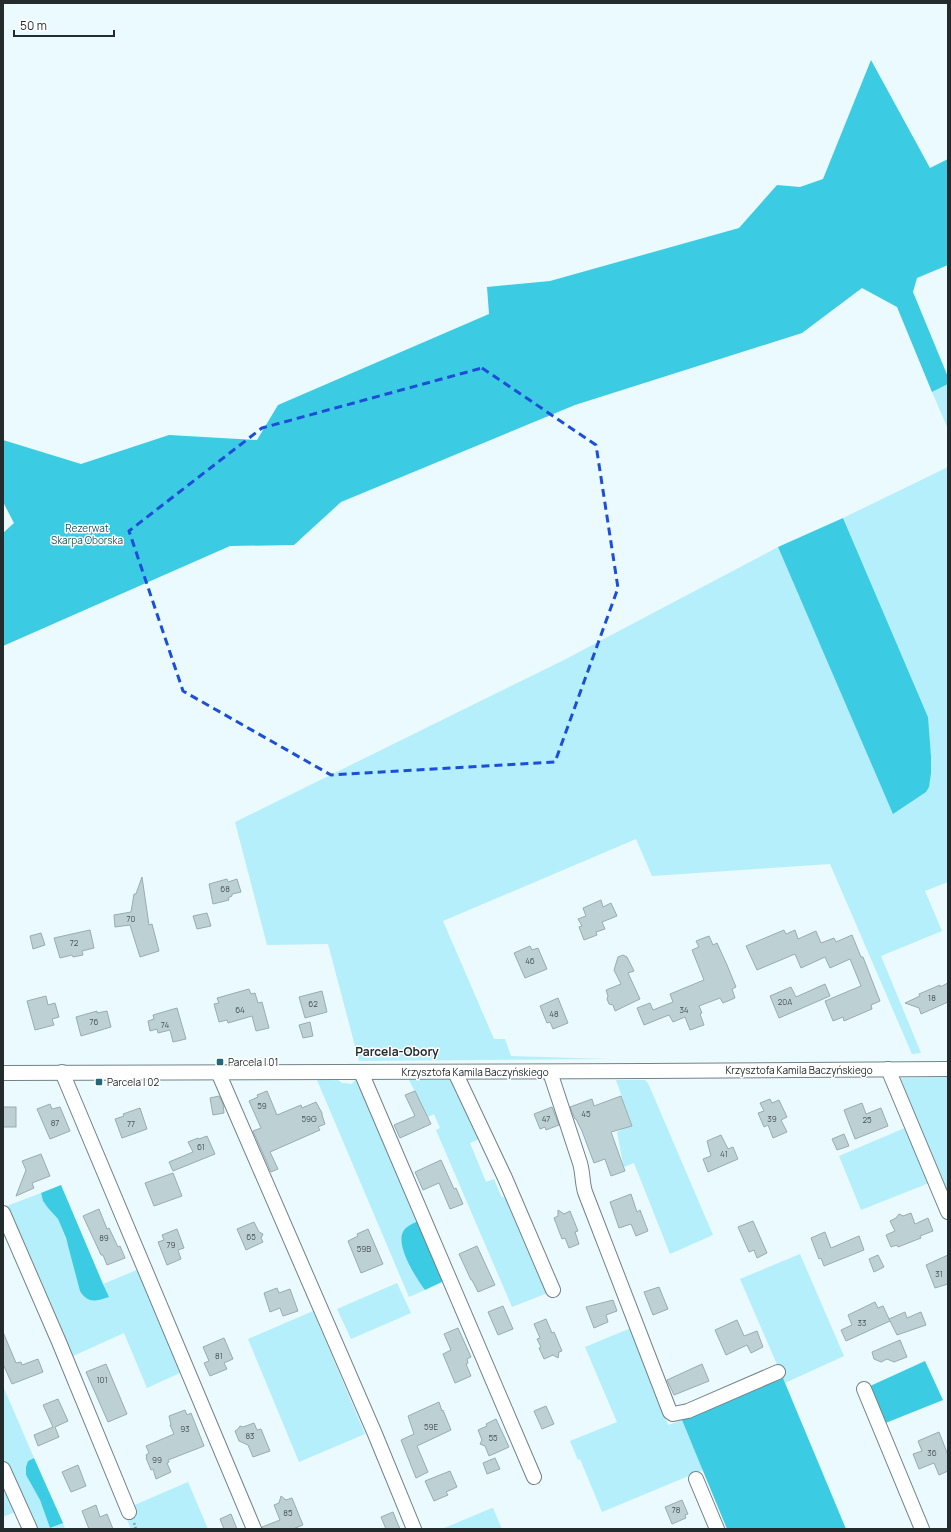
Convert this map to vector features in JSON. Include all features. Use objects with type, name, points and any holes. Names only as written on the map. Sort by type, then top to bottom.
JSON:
[{"type":"street","points":[[888,1069],[948,1212]]},
{"type":"street","name":"Krzysztofa Kamila Baczyńskiego","points":[[3,1073],[550,1072],[948,1069]]},
{"type":"street","points":[[62,1072],[254,1529]]},
{"type":"street","points":[[218,1072],[414,1529]]},
{"type":"street","points":[[362,1072],[534,1477]]},
{"type":"street","points":[[455,1072],[506,1178],[553,1290]]},
{"type":"street","points":[[550,1072],[580,1163],[585,1192],[670,1412],[674,1414],[688,1411],[778,1372]]},
{"type":"street","points":[[3,1213],[129,1512]]},
{"type":"street","points":[[864,1389],[922,1529]]},
{"type":"street","points":[[3,1469],[30,1529]]},
{"type":"street","points":[[696,1479],[717,1529]]},
{"type":"highlighted area","points":[[482,368],[596,445],[618,588],[555,762],[331,775],[183,691],[129,531],[262,428]]},
{"type":"shaded area","points":[[948,384],[948,429],[932,392]]},
{"type":"shaded area","points":[[948,467],[948,882],[925,891],[942,931],[881,956],[921,1053],[912,1054],[830,864],[652,876],[636,839],[443,921],[494,1039],[505,1039],[511,1056],[607,1059],[359,1061],[328,944],[267,945],[235,822],[562,661],[778,547],[893,813],[928,717],[843,518]]},
{"type":"shaded area","points":[[948,1077],[948,1198],[898,1078]]},
{"type":"shaded area","points":[[317,1080],[338,1080],[342,1083],[352,1084],[355,1080],[359,1080],[420,1220],[409,1225],[404,1230],[402,1244],[408,1261],[425,1290],[409,1297]]},
{"type":"shaded area","points":[[409,1080],[455,1080],[482,1138],[470,1143],[486,1182],[494,1179],[501,1196],[511,1201],[550,1292],[512,1307],[436,1130],[440,1128],[434,1114],[428,1117]]},
{"type":"shaded area","points":[[616,1080],[645,1080],[648,1083],[713,1235],[670,1254],[634,1163],[624,1167],[623,1164],[617,1132],[632,1125]]},
{"type":"shaded area","points":[[907,1127],[929,1183],[861,1210],[839,1156]]},
{"type":"shaded area","points":[[41,1193],[43,1201],[58,1219],[70,1250],[108,1297],[103,1284],[139,1269],[180,1373],[147,1388],[124,1333],[71,1357],[4,1207]]},
{"type":"shaded area","points":[[800,1254],[844,1356],[785,1383],[740,1279]]},
{"type":"shaded area","points":[[397,1283],[411,1313],[351,1339],[337,1309]]},
{"type":"shaded area","points":[[313,1311],[365,1434],[299,1462],[248,1339]]},
{"type":"shaded area","points":[[631,1328],[668,1425],[682,1420],[703,1470],[602,1512],[580,1459],[578,1460],[570,1441],[617,1422],[585,1347]]},
{"type":"shaded area","points":[[3,1386],[34,1458],[28,1461],[26,1475],[40,1500],[50,1528],[63,1523],[65,1529],[32,1529],[3,1459]]},
{"type":"shaded area","points":[[3,1479],[17,1511],[3,1517]]},
{"type":"shaded area","points":[[188,1482],[208,1529],[131,1529],[123,1510]]},
{"type":"shaded area","points":[[492,1508],[502,1529],[442,1529]]},
{"type":"green space","name":"Rezerwat Skarpa Oborska","points":[[871,60],[930,168],[948,159],[948,265],[917,278],[913,292],[948,377],[948,384],[932,392],[897,307],[862,288],[802,333],[575,405],[341,502],[294,545],[230,546],[3,646],[3,533],[14,523],[3,502],[3,440],[81,464],[169,435],[257,440],[278,405],[489,314],[487,287],[550,281],[739,228],[777,185],[800,187],[823,179]]},
{"type":"green space","points":[[843,518],[928,717],[931,757],[929,787],[926,792],[893,814],[778,547]]},
{"type":"green space","points":[[61,1185],[109,1297],[100,1300],[89,1300],[80,1291],[66,1238],[58,1219],[43,1201],[41,1193]]},
{"type":"green space","points":[[420,1220],[444,1281],[425,1290],[407,1261],[402,1244],[404,1230],[409,1225]]},
{"type":"green space","points":[[925,1361],[943,1400],[883,1424],[868,1387]]},
{"type":"green space","points":[[783,1378],[846,1529],[727,1529],[682,1420]]},
{"type":"green space","points":[[34,1458],[63,1523],[50,1528],[40,1500],[26,1475],[28,1461]]},
{"type":"building","points":[[142,877],[149,925],[152,924],[159,951],[140,957],[130,925],[115,927],[114,915],[131,912],[134,894],[136,894]]},
{"type":"building","points":[[227,879],[228,882],[237,879],[241,892],[232,894],[232,896],[228,898],[229,900],[213,904],[209,884]]},
{"type":"building","points":[[601,900],[603,907],[611,903],[617,916],[602,922],[605,929],[596,932],[597,935],[584,940],[579,927],[582,926],[578,919],[586,916],[583,908]]},
{"type":"building","points":[[207,913],[211,926],[197,929],[193,916]]},
{"type":"building","points":[[90,930],[94,948],[82,951],[83,955],[73,957],[72,955],[60,958],[54,938]]},
{"type":"building","points":[[784,930],[786,934],[795,930],[798,939],[816,931],[821,943],[834,938],[836,942],[852,935],[861,957],[863,957],[880,1001],[871,1005],[872,1009],[844,1021],[843,1017],[833,1021],[825,1001],[861,986],[850,959],[830,968],[825,957],[801,968],[795,954],[757,970],[746,946]]},
{"type":"building","points":[[41,933],[45,945],[33,949],[30,936]]},
{"type":"building","points":[[709,936],[713,945],[717,943],[727,965],[736,987],[732,989],[735,998],[723,1003],[720,998],[699,1006],[704,1025],[690,1030],[685,1017],[673,1022],[669,1015],[644,1025],[637,1008],[650,1003],[653,1010],[673,1002],[670,994],[704,980],[692,950],[699,947],[696,941]]},
{"type":"building","points":[[530,946],[532,950],[538,948],[547,969],[525,978],[514,953]]},
{"type":"building","points":[[623,955],[627,957],[634,971],[628,973],[640,999],[615,1011],[613,1005],[609,1004],[606,990],[621,984],[614,970],[618,957]]},
{"type":"building","points":[[948,983],[948,1002],[921,1014],[919,1008],[905,1003],[920,996],[919,994]]},
{"type":"building","points":[[825,984],[830,996],[779,1018],[770,996],[791,987],[796,997]]},
{"type":"building","points":[[249,989],[251,994],[255,993],[258,1003],[262,1002],[269,1028],[256,1031],[252,1016],[228,1023],[227,1020],[219,1022],[214,1004],[219,1003],[217,998]]},
{"type":"building","points":[[322,991],[327,1012],[305,1018],[299,997]]},
{"type":"building","points":[[46,996],[48,1005],[55,1003],[59,1017],[52,1019],[54,1025],[35,1030],[27,1001]]},
{"type":"building","points":[[558,998],[568,1023],[553,1029],[550,1022],[547,1023],[540,1006]]},
{"type":"building","points":[[177,1008],[186,1039],[173,1042],[170,1030],[158,1033],[157,1029],[150,1031],[148,1021],[154,1019],[153,1015]]},
{"type":"building","points":[[97,1011],[97,1013],[107,1011],[111,1027],[81,1036],[76,1017]]},
{"type":"building","points":[[310,1022],[313,1036],[303,1038],[299,1025]]},
{"type":"building","points":[[267,1091],[277,1115],[301,1105],[302,1108],[316,1102],[322,1113],[325,1124],[318,1127],[320,1130],[270,1152],[278,1169],[271,1172],[253,1131],[261,1128],[249,1101],[258,1097],[257,1095]]},
{"type":"building","points":[[415,1091],[431,1124],[400,1138],[394,1125],[415,1116],[405,1095]]},
{"type":"building","points":[[219,1096],[223,1104],[224,1113],[213,1115],[210,1098]]},
{"type":"building","points":[[621,1096],[632,1126],[611,1132],[625,1171],[611,1176],[605,1159],[594,1163],[582,1131],[570,1107],[592,1099],[594,1106]]},
{"type":"building","points":[[770,1099],[772,1103],[779,1100],[787,1117],[781,1120],[787,1132],[773,1138],[768,1125],[764,1127],[758,1113],[764,1111],[760,1103]]},
{"type":"building","points":[[862,1103],[866,1114],[881,1108],[888,1126],[855,1139],[844,1110]]},
{"type":"building","points":[[50,1104],[52,1109],[60,1107],[70,1131],[50,1139],[37,1109]]},
{"type":"building","points":[[3,1107],[16,1107],[16,1127],[3,1127]]},
{"type":"building","points":[[552,1107],[559,1125],[546,1130],[545,1127],[540,1129],[534,1114]]},
{"type":"building","points":[[140,1108],[147,1129],[122,1138],[115,1119],[124,1116],[123,1114]]},
{"type":"building","points":[[844,1134],[849,1146],[837,1150],[832,1139]]},
{"type":"building","points":[[721,1135],[728,1149],[733,1147],[738,1159],[708,1172],[703,1159],[711,1156],[707,1141]]},
{"type":"building","points":[[207,1136],[215,1154],[173,1171],[169,1162],[193,1152],[188,1142]]},
{"type":"building","points":[[41,1154],[50,1176],[32,1183],[34,1188],[16,1196],[26,1170],[22,1161]]},
{"type":"building","points":[[441,1160],[454,1189],[456,1188],[463,1204],[450,1209],[439,1183],[423,1190],[415,1172]]},
{"type":"building","points":[[173,1173],[182,1196],[154,1206],[145,1183]]},
{"type":"building","points":[[631,1194],[637,1212],[640,1210],[648,1231],[636,1236],[631,1224],[619,1228],[610,1202]]},
{"type":"building","points":[[99,1209],[107,1229],[109,1228],[118,1247],[120,1246],[125,1258],[107,1265],[83,1216]]},
{"type":"building","points":[[558,1210],[564,1214],[570,1211],[578,1231],[575,1232],[579,1244],[569,1248],[565,1238],[562,1239],[554,1218],[558,1216]]},
{"type":"building","points":[[911,1213],[915,1224],[928,1218],[933,1231],[920,1236],[921,1238],[898,1247],[897,1245],[891,1247],[886,1235],[895,1231],[890,1221],[896,1218],[899,1214],[903,1216]]},
{"type":"building","points":[[753,1221],[767,1253],[757,1258],[754,1250],[749,1252],[738,1227]]},
{"type":"building","points":[[254,1222],[259,1232],[263,1234],[261,1238],[263,1242],[246,1250],[237,1229]]},
{"type":"building","points":[[177,1229],[184,1248],[178,1250],[181,1259],[167,1265],[158,1242],[164,1240],[162,1235]]},
{"type":"building","points":[[368,1229],[383,1264],[361,1273],[348,1241],[358,1236],[357,1234]]},
{"type":"building","points":[[825,1232],[831,1248],[859,1236],[864,1250],[824,1266],[821,1258],[819,1259],[811,1238]]},
{"type":"building","points":[[477,1246],[495,1285],[478,1292],[459,1254]]},
{"type":"building","points":[[878,1255],[884,1267],[874,1272],[869,1259]]},
{"type":"building","points":[[948,1255],[948,1284],[935,1288],[926,1265]]},
{"type":"building","points":[[659,1287],[668,1309],[653,1315],[644,1292]]},
{"type":"building","points":[[277,1288],[279,1293],[290,1289],[298,1311],[283,1316],[280,1308],[270,1312],[264,1293]]},
{"type":"building","points":[[613,1300],[617,1311],[606,1315],[608,1322],[594,1328],[586,1307]]},
{"type":"building","points":[[875,1302],[878,1308],[883,1306],[890,1321],[846,1341],[841,1330],[852,1325],[848,1315]]},
{"type":"building","points":[[503,1306],[513,1329],[498,1335],[488,1312]]},
{"type":"building","points":[[905,1312],[907,1318],[921,1312],[926,1325],[897,1335],[889,1319]]},
{"type":"building","points":[[546,1319],[552,1333],[554,1332],[562,1351],[559,1352],[558,1358],[553,1355],[544,1359],[539,1348],[541,1347],[537,1339],[540,1338],[534,1324]]},
{"type":"building","points":[[737,1320],[744,1336],[757,1331],[763,1347],[751,1353],[747,1345],[726,1355],[715,1330]]},
{"type":"building","points":[[458,1328],[471,1357],[467,1359],[468,1363],[466,1364],[471,1376],[455,1383],[443,1354],[451,1350],[444,1334]]},
{"type":"building","points":[[3,1332],[16,1363],[21,1362],[22,1365],[38,1359],[43,1372],[12,1384],[3,1364]]},
{"type":"building","points":[[224,1338],[233,1359],[224,1363],[227,1369],[210,1376],[204,1363],[209,1361],[203,1347]]},
{"type":"building","points":[[900,1340],[907,1357],[894,1362],[887,1359],[881,1362],[874,1359],[872,1352]]},
{"type":"building","points":[[106,1364],[127,1414],[108,1422],[86,1372]]},
{"type":"building","points":[[702,1364],[709,1381],[674,1395],[667,1380]]},
{"type":"building","points":[[58,1399],[68,1421],[55,1427],[59,1437],[38,1446],[34,1435],[53,1427],[43,1405]]},
{"type":"building","points":[[439,1402],[451,1430],[417,1446],[428,1472],[416,1478],[401,1440],[414,1434],[408,1416]]},
{"type":"building","points":[[546,1406],[554,1424],[542,1429],[534,1411]]},
{"type":"building","points":[[185,1410],[187,1415],[191,1413],[204,1446],[168,1460],[169,1462],[167,1463],[171,1472],[156,1479],[153,1469],[151,1470],[146,1458],[146,1455],[149,1453],[146,1446],[174,1434],[170,1425],[169,1416]]},
{"type":"building","points":[[496,1419],[509,1447],[489,1456],[485,1446],[480,1444],[482,1440],[478,1430],[487,1426],[486,1424]]},
{"type":"building","points":[[254,1423],[257,1430],[261,1429],[270,1451],[253,1457],[248,1445],[239,1441],[235,1431],[240,1426],[243,1427]]},
{"type":"building","points":[[939,1432],[948,1455],[948,1471],[939,1475],[934,1463],[919,1469],[913,1454],[922,1451],[918,1441]]},
{"type":"building","points":[[495,1458],[500,1469],[487,1474],[483,1463]]},
{"type":"building","points":[[78,1465],[86,1486],[71,1492],[62,1472]]},
{"type":"building","points":[[450,1471],[457,1487],[446,1492],[448,1495],[434,1501],[425,1481]]},
{"type":"building","points":[[281,1496],[286,1500],[292,1498],[303,1525],[293,1529],[262,1529],[262,1527],[280,1520],[274,1505],[279,1503]]},
{"type":"building","points":[[682,1500],[688,1514],[685,1515],[686,1518],[672,1524],[665,1507]]},
{"type":"building","points":[[96,1505],[100,1517],[107,1514],[113,1529],[89,1529],[82,1511]]},
{"type":"building","points":[[393,1512],[400,1529],[386,1529],[381,1517]]},
{"type":"building","points":[[231,1514],[237,1529],[224,1529],[220,1519]]},
{"type":"place","name":"Parcela I 01","points":[[220,1062]]},
{"type":"place","name":"Parcela I 02","points":[[99,1082]]},
{"type":"district","name":"Parcela-Obory","points":[[397,1052]]}]
